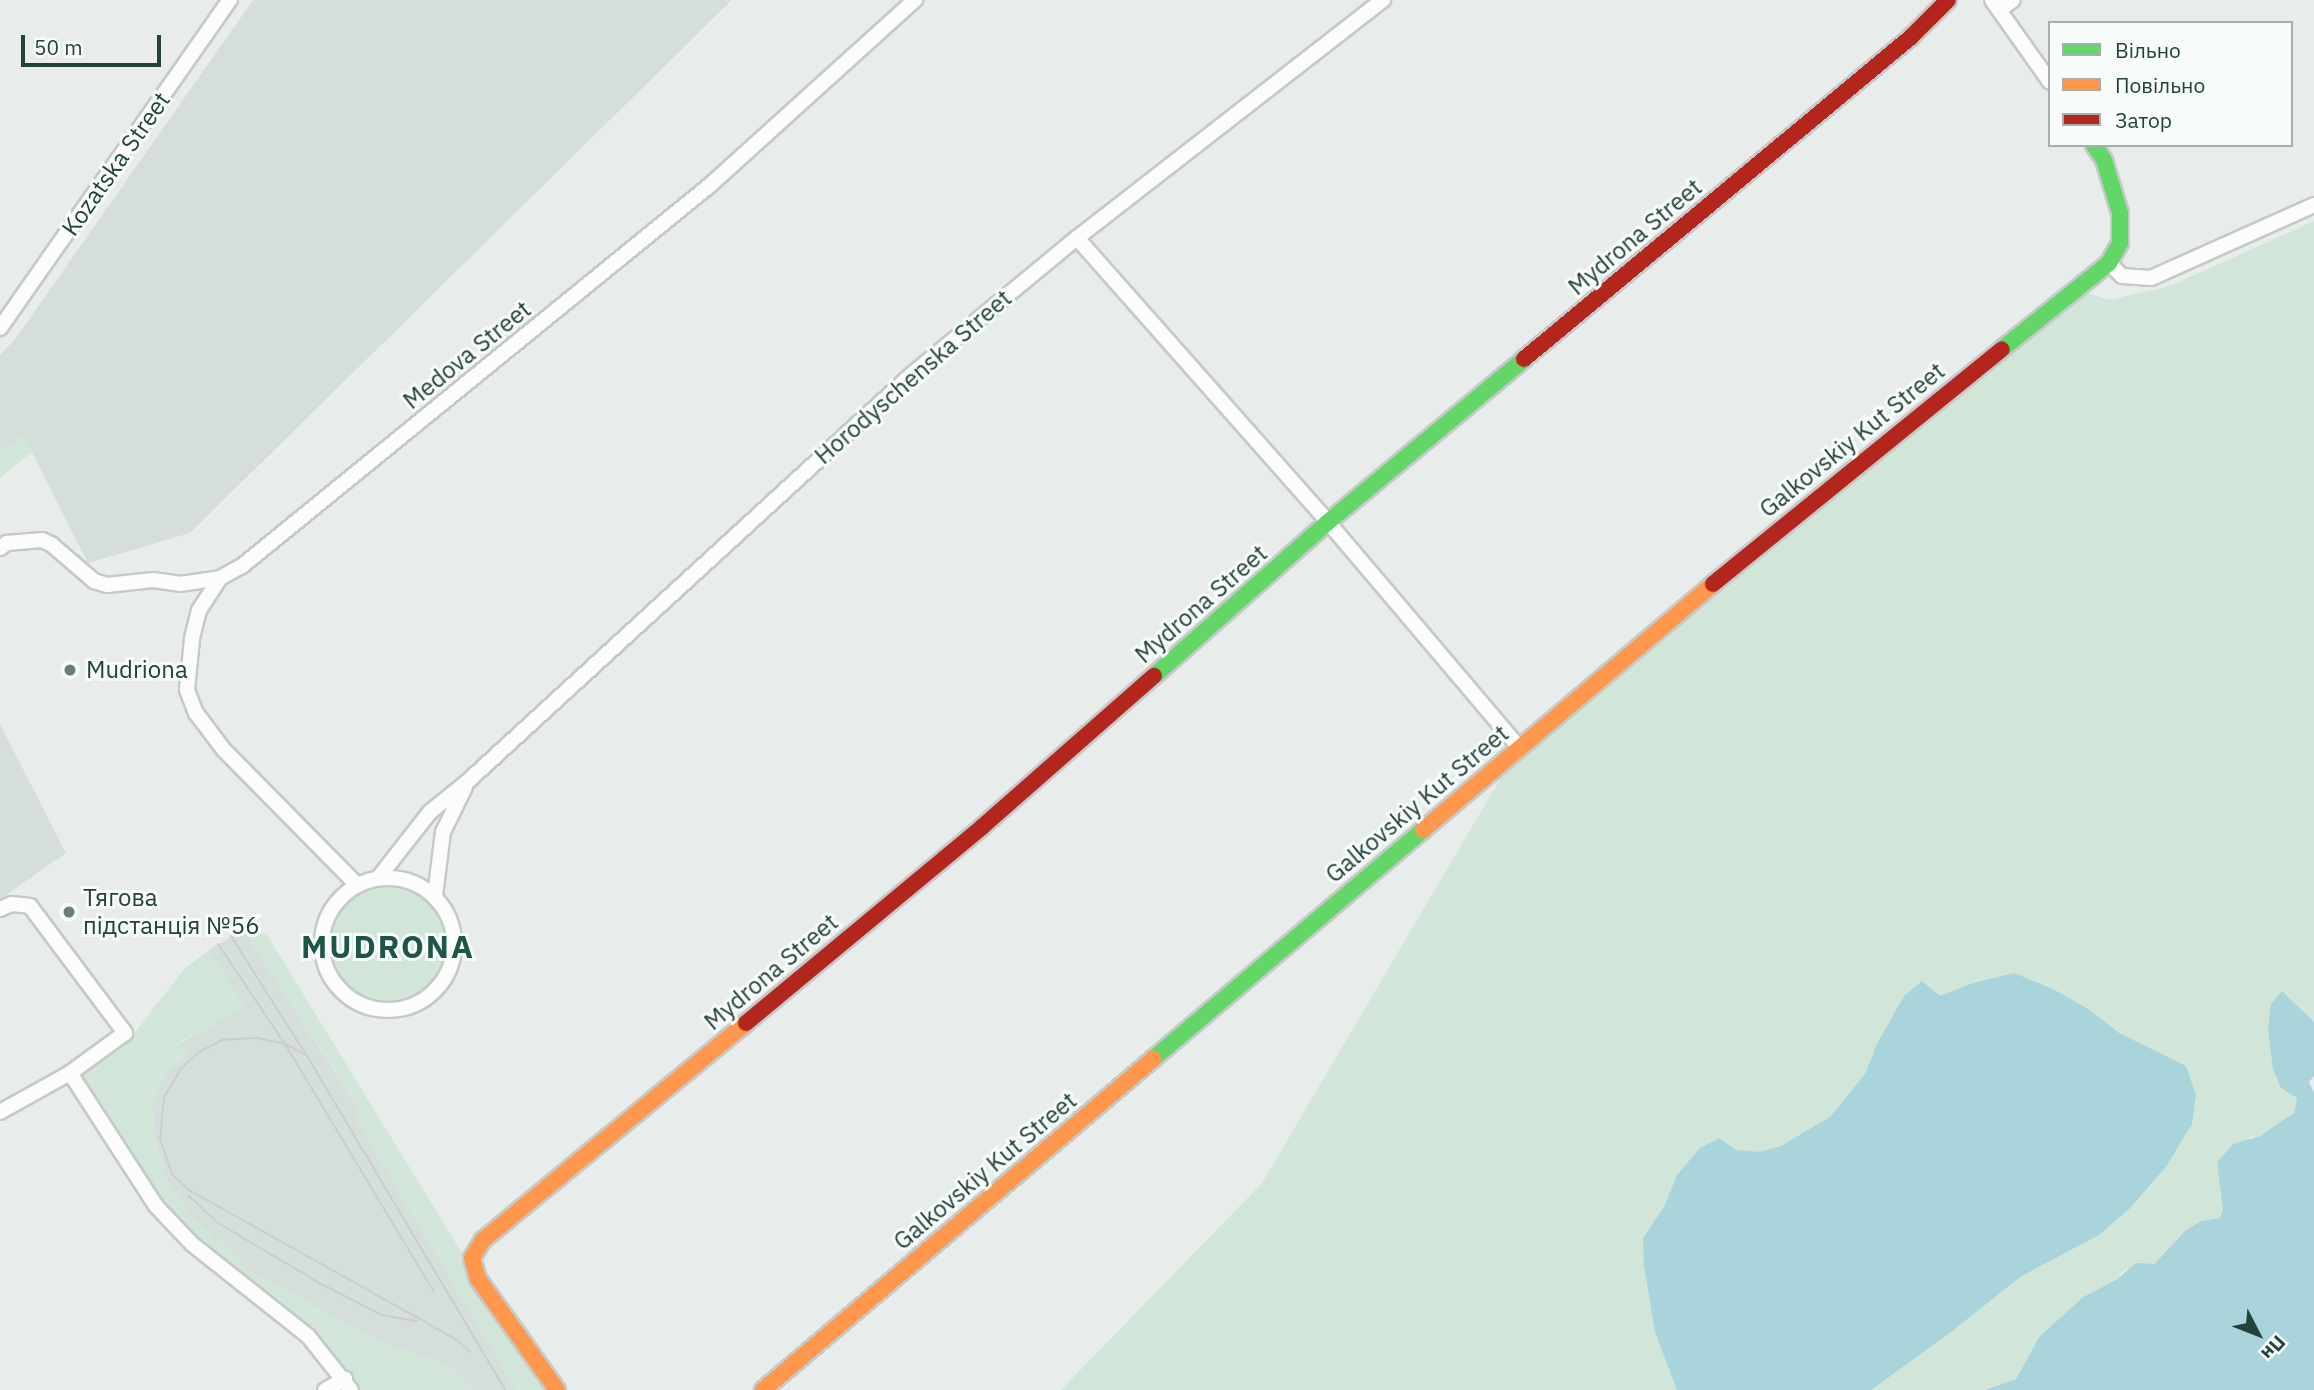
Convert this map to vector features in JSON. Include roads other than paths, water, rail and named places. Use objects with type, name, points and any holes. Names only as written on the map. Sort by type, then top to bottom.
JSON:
[{"type":"street","name":"Kozatska Street","points":[[0,328],[230,0]]},
{"type":"street","name":"Medova Street","points":[[0,548],[7,543],[42,540],[51,544],[94,582],[107,585],[153,580],[180,584],[219,578],[242,566],[698,194],[915,0]]},
{"type":"street","name":"Horodyschenska Street","points":[[379,877],[430,812],[467,782],[909,376],[1077,239],[1383,0]]},
{"type":"street","name":"Mydrona Street","points":[[556,1390],[478,1279],[472,1258],[483,1240],[982,827],[1328,522],[1911,37],[1948,0]]},
{"type":"street","points":[[2013,0],[1995,5],[2048,79]]},
{"type":"street","points":[[2095,147],[2104,160],[2120,212],[2120,243],[2109,263],[2122,276],[2151,278],[2314,205]]},
{"type":"street","points":[[1077,239],[1328,522],[1519,747]]},
{"type":"street","name":"Galkovskiy Kut Street","points":[[763,1390],[1519,747],[1861,461],[2109,263]]},
{"type":"street","points":[[219,578],[199,610],[192,639],[187,690],[196,713],[224,750],[357,885]]},
{"type":"street","name":"Horodyschenska Street","points":[[435,896],[443,832],[467,782]]},
{"type":"street","points":[[379,877],[415,882],[435,896],[449,915],[454,932],[455,949],[449,971],[438,988],[422,1001],[401,1009],[379,1010],[365,1006],[345,994],[329,974],[323,958],[322,937],[328,916],[342,896],[357,885],[379,877]]},
{"type":"street","points":[[0,909],[12,904],[30,906],[125,1033],[69,1073],[0,1111]]},
{"type":"street","points":[[69,1073],[156,1206],[192,1244],[308,1336],[348,1384],[325,1390]]},
{"type":"water","points":[[2014,973],[2053,989],[2090,1010],[2119,1033],[2186,1066],[2196,1095],[2192,1124],[2166,1167],[2129,1209],[2099,1235],[2020,1277],[1951,1332],[1871,1390],[1677,1390],[1655,1332],[1644,1266],[1643,1238],[1664,1207],[1677,1175],[1700,1148],[1719,1138],[1736,1150],[1760,1152],[1781,1146],[1830,1117],[1865,1074],[1877,1044],[1904,996],[1922,981],[1940,996],[1973,983]]},
{"type":"water","points":[[2282,991],[2314,1022],[2314,1076],[2309,1082],[2314,1093],[2314,1390],[1985,1390],[2016,1379],[2039,1337],[2083,1297],[2116,1280],[2136,1263],[2154,1264],[2186,1230],[2201,1221],[2220,1218],[2223,1209],[2217,1162],[2233,1144],[2260,1136],[2294,1113],[2297,1098],[2281,1088],[2273,1069],[2268,1030],[2271,1004]]},
{"type":"tram line","points":[[231,936],[307,1056],[505,1390]]},
{"type":"tram line","points":[[218,944],[285,1044],[434,1292]]},
{"type":"tram line","points":[[307,1056],[285,1044],[256,1038],[222,1040],[199,1052],[181,1069],[164,1097],[160,1139],[172,1174],[189,1190],[457,1340],[470,1352]]},
{"type":"tram line","points":[[189,1196],[218,1223],[323,1285],[382,1315],[416,1321]]},
{"type":"place","name":"Mudriona","points":[[70,670]]},
{"type":"place","name":"Тягова підстанція №56","points":[[69,912]]},
{"type":"district","name":"MUDRONA","points":[[388,946]]}]
